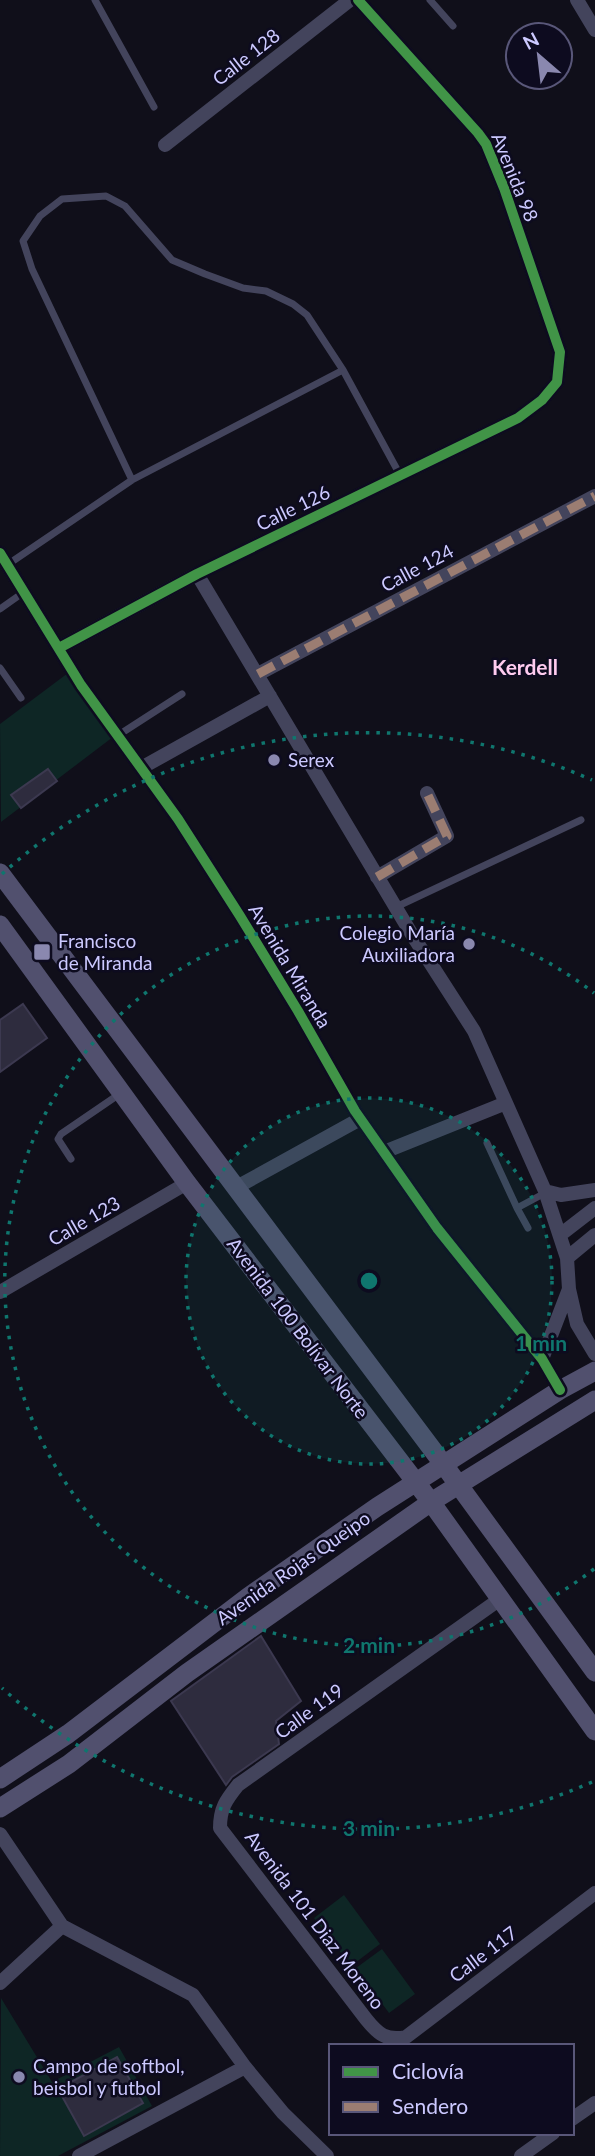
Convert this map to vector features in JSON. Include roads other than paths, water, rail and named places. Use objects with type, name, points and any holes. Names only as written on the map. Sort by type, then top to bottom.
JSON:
[{"type":"main road","name":"Avenida 100 Bolívar Norte","points":[[0,873],[593,1664]]},
{"type":"main road","name":"Avenida 100 Bolívar Norte","points":[[0,925],[187,1183],[431,1502],[595,1731]]},
{"type":"main road","name":"Avenida Rojas Queipo","points":[[0,1779],[68,1734],[248,1597],[416,1482],[560,1390],[595,1371]]},
{"type":"main road","name":"Avenida Rojas Queipo","points":[[0,1808],[69,1764],[187,1673],[431,1502],[592,1405]]},
{"type":"street","name":"Calle 128","points":[[165,145],[350,0]]},
{"type":"street","name":"Avenida 98","points":[[358,0],[486,144],[504,188],[560,352],[557,383],[542,400]]},
{"type":"street","points":[[577,0],[595,30]]},
{"type":"street","name":"Calle 126","points":[[59,648],[197,574],[518,418],[542,400]]},
{"type":"street","name":"Calle 124","points":[[258,674],[595,496]]},
{"type":"street","name":"Avenida Miranda","points":[[4,559],[117,737],[178,819],[247,928],[360,1119],[437,1228],[542,1359],[560,1390]]},
{"type":"street","points":[[197,574],[395,907],[474,1031],[546,1192],[567,1258],[569,1289],[577,1324],[595,1354]]},
{"type":"street","points":[[141,768],[270,696]]},
{"type":"street","points":[[377,877],[447,836],[427,793]]},
{"type":"street","points":[[384,1152],[506,1102]]},
{"type":"street","points":[[235,1188],[360,1119]]},
{"type":"street","name":"Calle 123","points":[[0,1292],[187,1183]]},
{"type":"street","points":[[546,1192],[561,1195],[590,1193],[595,1190]]},
{"type":"street","points":[[560,1235],[595,1208]]},
{"type":"street","points":[[567,1258],[595,1235]]},
{"type":"street","points":[[542,1359],[569,1289]]},
{"type":"street","name":"Calle 119","points":[[220,1815],[224,1802],[238,1786],[500,1599]]},
{"type":"street","name":"Avenida 101 Diaz Moreno","points":[[220,1815],[220,1828],[366,2020],[378,2033],[392,2040]]},
{"type":"street","points":[[0,1834],[62,1926],[192,1995],[245,2067],[284,2113],[327,2156]]},
{"type":"street","name":"Calle 117","points":[[392,2040],[406,2037],[595,1893]]},
{"type":"street","points":[[0,1983],[62,1926]]},
{"type":"street","points":[[79,2156],[245,2067]]},
{"type":"street","points":[[574,2118],[595,2103]]},
{"type":"street","points":[[521,2156],[549,2135]]},
{"type":"lane","points":[[95,0],[153,107]]},
{"type":"lane","points":[[430,0],[453,26]]},
{"type":"lane","points":[[132,480],[32,269],[23,241],[40,216],[62,199],[106,196],[125,206],[173,260],[243,288],[266,291],[293,304],[307,315],[343,370],[400,475]]},
{"type":"lane","points":[[4,559],[132,480],[343,370]]},
{"type":"lane","points":[[0,609],[24,591]]},
{"type":"lane","points":[[0,668],[21,698]]},
{"type":"lane","points":[[117,737],[181,694]]},
{"type":"lane","points":[[395,907],[581,820]]},
{"type":"lane","points":[[71,1159],[58,1139],[61,1134],[121,1092]]},
{"type":"lane","points":[[487,1143],[528,1228]]},
{"type":"lane","points":[[517,1208],[546,1192]]},
{"type":"place","name":"Serex","points":[[274,760]]},
{"type":"place","name":"Colegio María Auxiliadora","points":[[469,944]]},
{"type":"place","name":"Francisco de Miranda","points":[[42,952]]},
{"type":"place","name":"Campo de softbol, beisbol y futbol","points":[[19,2077]]},
{"type":"district","name":"Kerdell","points":[[525,668]]}]
